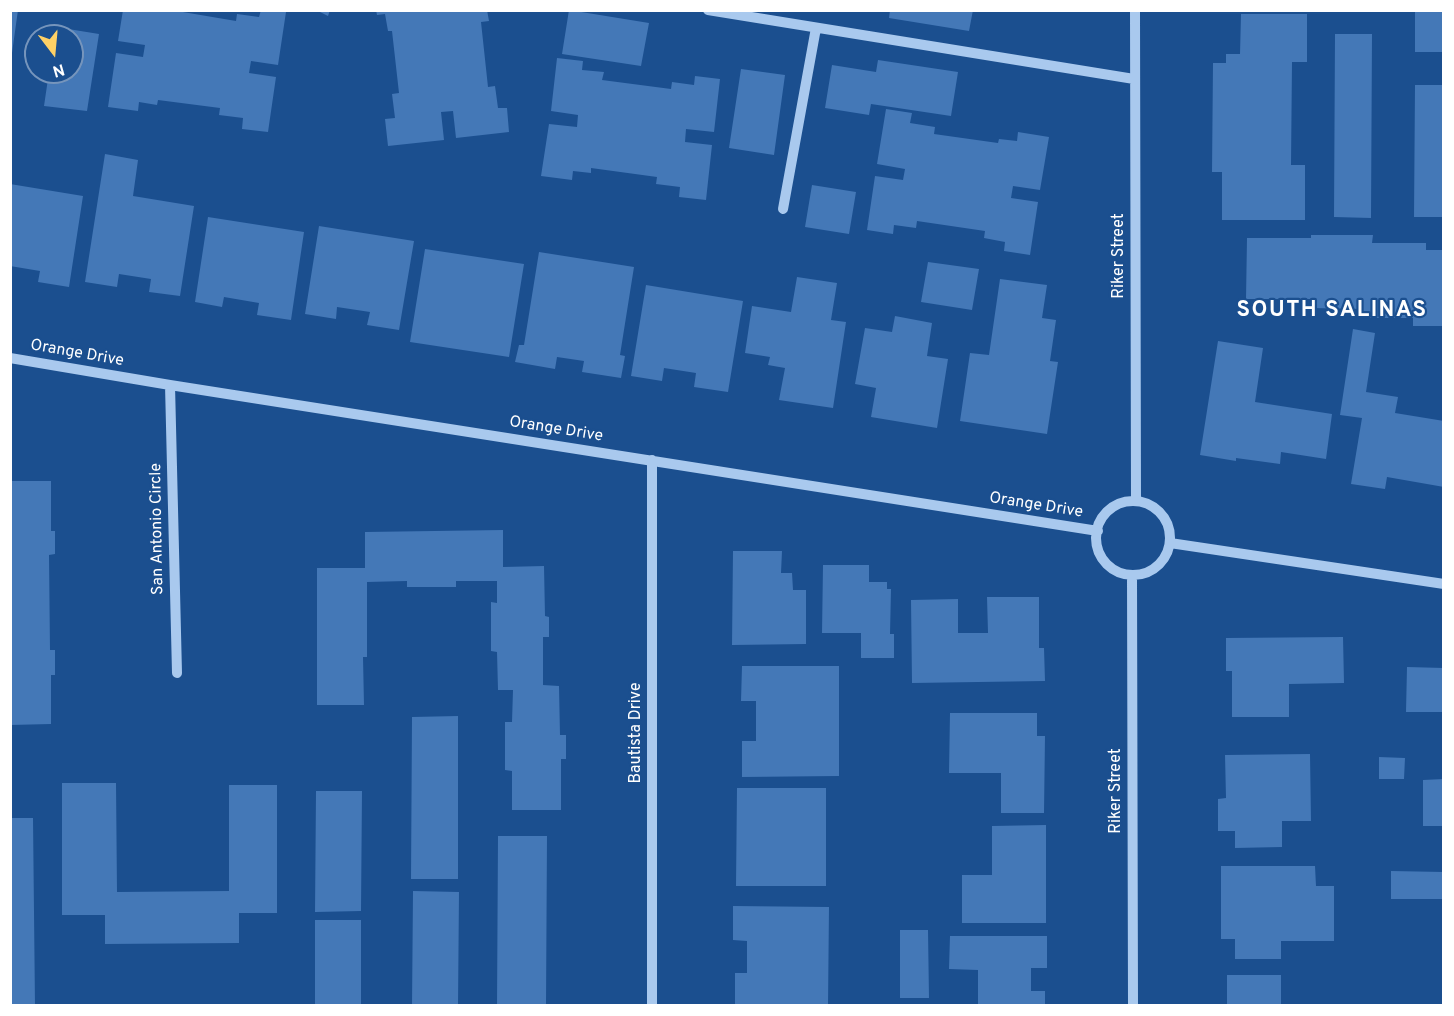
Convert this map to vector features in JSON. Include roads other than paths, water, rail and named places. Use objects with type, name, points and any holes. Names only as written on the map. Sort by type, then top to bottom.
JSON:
[{"type":"street","points":[[708,10],[1134,79]]},
{"type":"street","name":"Riker Street","points":[[1135,10],[1136,501]]},
{"type":"street","points":[[783,209],[816,27]]},
{"type":"street","name":"Orange Drive","points":[[10,358],[1098,531]]},
{"type":"street","name":"San Antonio Circle","points":[[170,385],[177,673]]},
{"type":"street","name":"Bautista Drive","points":[[652,460],[652,1005]]},
{"type":"street","points":[[1136,501],[1148,504],[1166,520],[1170,531],[1170,543],[1167,553],[1153,569],[1132,575],[1112,568],[1104,561],[1097,541],[1101,521],[1116,506],[1136,501]]},
{"type":"street","points":[[1170,543],[1443,584]]},
{"type":"street","name":"Riker Street","points":[[1132,575],[1133,1005]]},
{"type":"district","name":"SOUTH SALINAS","points":[[1332,312]]}]
